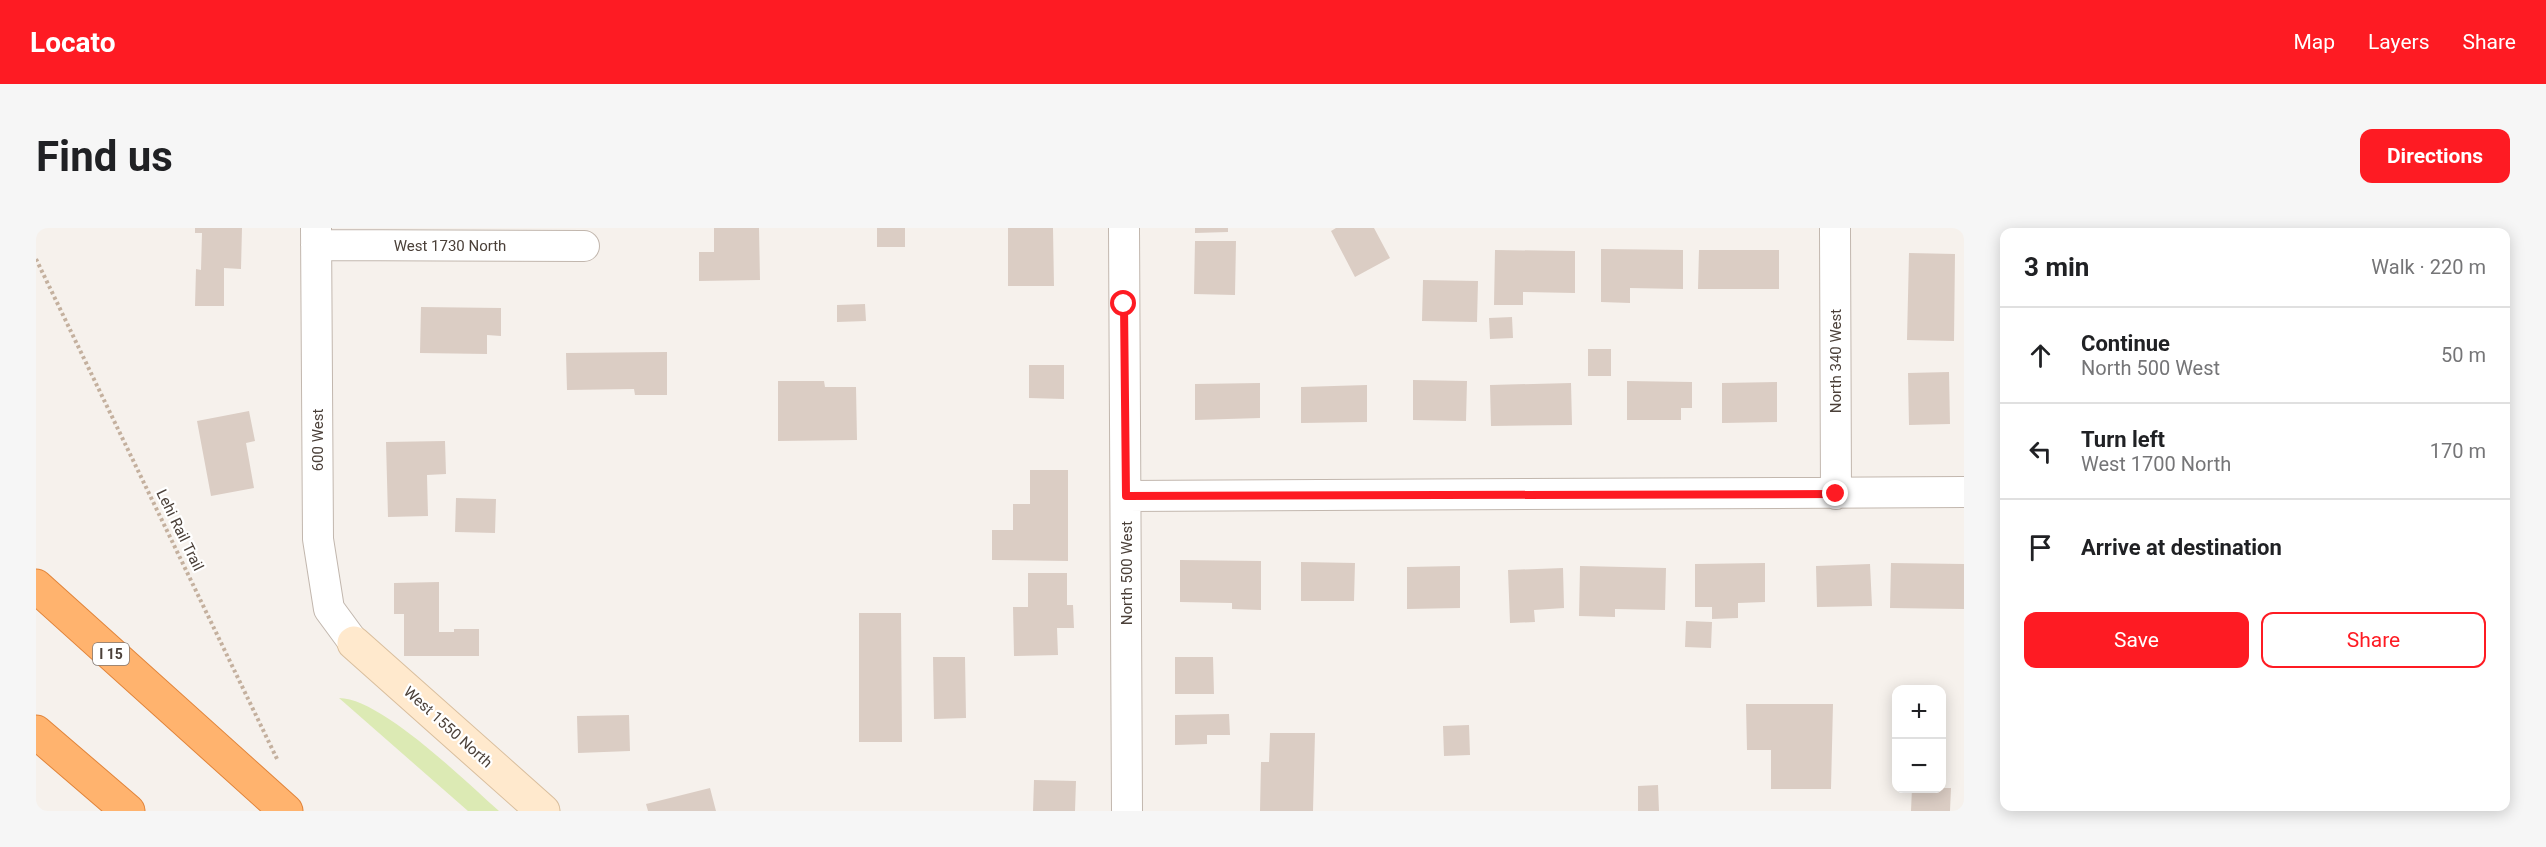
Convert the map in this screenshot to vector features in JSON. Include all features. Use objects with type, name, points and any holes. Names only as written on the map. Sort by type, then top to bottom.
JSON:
[{"type":"highway","name":"I 15","points":[[36,586],[286,811]]},
{"type":"highway","points":[[36,732],[128,811]]},
{"type":"street","name":"North 500 West","points":[[1124,228],[1127,811]]},
{"type":"street","name":"North 340 West","points":[[1835,228],[1836,494]]},
{"type":"street","name":"West 1730 North","points":[[316,237],[584,246]]},
{"type":"street","name":"600 West","points":[[316,237],[318,539],[329,609],[354,643]]},
{"type":"street","points":[[1126,496],[1964,492]]},
{"type":"street","name":"West 1550 North","points":[[354,643],[543,811]]},
{"type":"path","name":"Lehi Rail Trail","points":[[36,259],[279,763]]},
{"type":"green space","points":[[339,698],[357,702],[399,726],[499,811],[468,811]]},
{"type":"building","points":[[195,228],[242,228],[241,269],[224,268],[224,306],[195,306],[196,269],[201,270],[202,233],[195,233]]},
{"type":"building","points":[[714,228],[759,228],[760,280],[699,281],[699,252],[714,252]]},
{"type":"building","points":[[877,228],[905,228],[905,247],[877,247]]},
{"type":"building","points":[[1008,228],[1053,228],[1054,286],[1008,286]]},
{"type":"building","points":[[1195,228],[1228,228],[1228,232],[1195,233]]},
{"type":"building","points":[[1336,228],[1374,228],[1390,258],[1355,277],[1331,231]]},
{"type":"building","points":[[1195,241],[1236,241],[1235,295],[1194,294]]},
{"type":"building","points":[[1601,249],[1683,250],[1683,289],[1630,288],[1630,303],[1601,302]]},
{"type":"building","points":[[1495,250],[1575,251],[1575,293],[1523,292],[1523,305],[1494,305]]},
{"type":"building","points":[[1699,250],[1779,250],[1779,289],[1698,289]]},
{"type":"building","points":[[1909,253],[1955,254],[1954,341],[1907,340]]},
{"type":"building","points":[[1423,280],[1478,281],[1477,322],[1422,321]]},
{"type":"building","points":[[865,304],[866,321],[837,322],[837,305]]},
{"type":"building","points":[[421,307],[501,308],[501,336],[487,335],[487,354],[420,353]]},
{"type":"building","points":[[1512,317],[1513,338],[1490,339],[1489,318]]},
{"type":"building","points":[[1588,349],[1611,349],[1611,376],[1588,376]]},
{"type":"building","points":[[667,352],[667,395],[635,395],[634,389],[567,390],[566,353]]},
{"type":"building","points":[[1029,365],[1064,365],[1064,399],[1029,398]]},
{"type":"building","points":[[1949,372],[1950,424],[1909,425],[1908,373]]},
{"type":"building","points":[[1413,380],[1467,381],[1466,421],[1413,420]]},
{"type":"building","points":[[778,381],[824,381],[825,387],[856,387],[857,440],[778,441]]},
{"type":"building","points":[[1627,381],[1692,382],[1692,408],[1681,408],[1681,420],[1627,420]]},
{"type":"building","points":[[1777,382],[1777,422],[1722,423],[1722,383]]},
{"type":"building","points":[[1260,383],[1260,418],[1195,420],[1195,384]]},
{"type":"building","points":[[1571,383],[1572,425],[1491,426],[1490,385]]},
{"type":"building","points":[[1367,385],[1367,422],[1301,423],[1301,387]]},
{"type":"building","points":[[249,411],[255,441],[246,443],[254,488],[211,496],[197,421]]},
{"type":"building","points":[[445,441],[446,474],[427,475],[428,516],[388,517],[386,442]]},
{"type":"building","points":[[1030,470],[1068,470],[1068,561],[992,560],[992,530],[1013,530],[1013,504],[1030,504]]},
{"type":"building","points":[[456,498],[496,499],[495,533],[455,532]]},
{"type":"building","points":[[1180,560],[1261,561],[1261,610],[1232,609],[1232,603],[1180,602]]},
{"type":"building","points":[[1301,562],[1355,563],[1354,601],[1301,601]]},
{"type":"building","points":[[1765,563],[1765,602],[1738,603],[1738,618],[1712,619],[1712,607],[1695,607],[1695,564]]},
{"type":"building","points":[[1891,563],[1964,564],[1964,609],[1890,608]]},
{"type":"building","points":[[1870,564],[1872,606],[1817,607],[1816,566]]},
{"type":"building","points":[[1460,566],[1460,608],[1407,609],[1407,567]]},
{"type":"building","points":[[1580,566],[1666,568],[1665,610],[1615,609],[1615,617],[1579,616]]},
{"type":"building","points":[[1563,568],[1564,608],[1534,610],[1535,622],[1510,623],[1508,570]]},
{"type":"building","points":[[1028,573],[1067,573],[1067,605],[1073,605],[1074,628],[1057,628],[1058,655],[1014,656],[1013,607],[1028,607]]},
{"type":"building","points":[[439,582],[439,632],[454,632],[454,629],[479,629],[479,656],[404,656],[404,614],[394,614],[394,583]]},
{"type":"building","points":[[859,613],[901,613],[902,742],[859,742]]},
{"type":"building","points":[[1686,621],[1712,622],[1711,648],[1685,647]]},
{"type":"building","points":[[933,657],[965,657],[966,718],[934,719]]},
{"type":"building","points":[[1175,657],[1213,657],[1214,694],[1175,694]]},
{"type":"building","points":[[1746,704],[1833,704],[1831,789],[1771,789],[1771,750],[1747,750]]},
{"type":"building","points":[[1229,714],[1230,735],[1207,735],[1207,744],[1175,745],[1175,715]]},
{"type":"building","points":[[629,715],[630,751],[578,753],[577,716]]},
{"type":"building","points":[[1469,725],[1470,755],[1444,756],[1443,726]]},
{"type":"building","points":[[1270,733],[1315,733],[1313,811],[1260,811],[1261,762],[1269,762]]},
{"type":"building","points":[[1034,780],[1076,781],[1075,811],[1033,811]]},
{"type":"building","points":[[1658,785],[1659,811],[1638,811],[1638,786]]},
{"type":"building","points":[[710,788],[716,811],[648,811],[646,804]]},
{"type":"building","points":[[1946,788],[1951,788],[1950,811],[1911,811],[1912,793],[1946,793]]},
{"type":"route","points":[[1124,304],[1126,496],[1836,494]]}]
